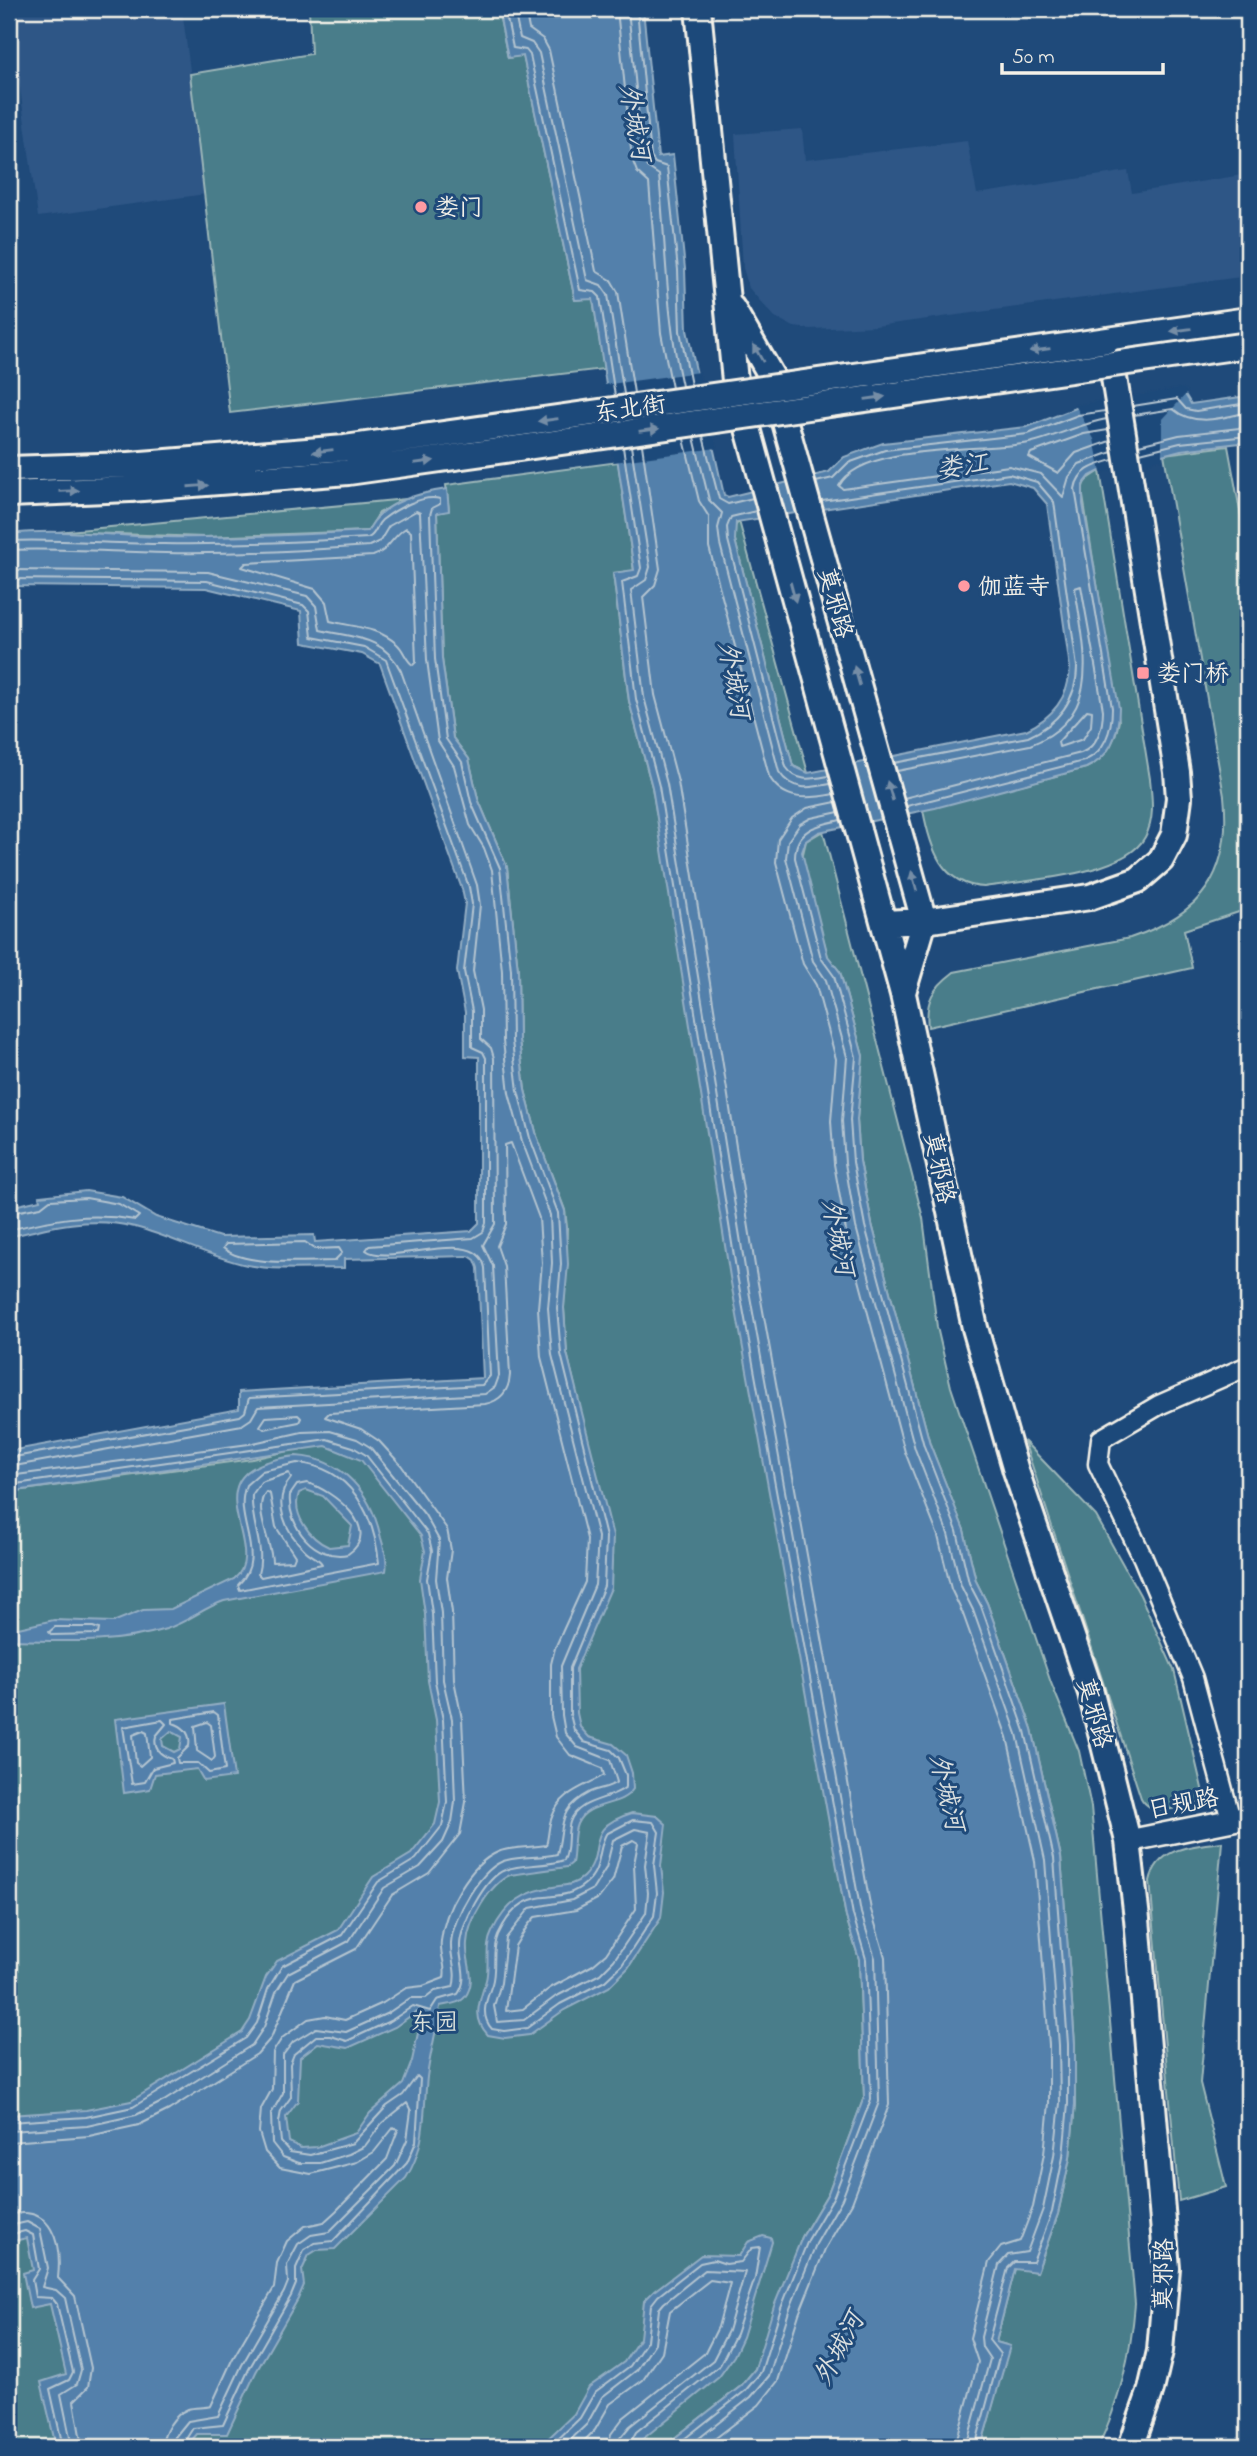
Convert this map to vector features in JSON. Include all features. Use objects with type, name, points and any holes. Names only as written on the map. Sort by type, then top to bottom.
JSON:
[{"type":"main road","name":"莫邪路","points":[[698,9],[735,381],[902,994],[975,1328],[1016,1471],[1091,1693],[1128,1841],[1167,2269],[1160,2351],[1152,2390],[1131,2447]]},
{"type":"main road","name":"莫邪路","points":[[728,301],[773,379],[924,920],[902,994]]},
{"type":"main road","name":"东北街","points":[[9,470],[129,477],[348,472],[1109,352],[1248,320]]},
{"type":"main road","name":"东北街","points":[[1109,352],[1248,345]]},
{"type":"main road","points":[[884,923],[924,920],[1105,893],[1138,880],[1155,868],[1168,851],[1176,825],[1178,786],[1109,352]]},
{"type":"main road","name":"东北街","points":[[9,494],[129,477]]},
{"type":"street","points":[[1239,1818],[1193,1678],[1143,1558],[1098,1464],[1101,1440],[1160,1405],[1248,1366]]},
{"type":"street","name":"日规路","points":[[1128,1841],[1239,1818]]},
{"type":"shaded area","points":[[9,9],[182,9],[206,194],[38,217]]},
{"type":"shaded area","points":[[802,129],[805,160],[967,141],[977,194],[1128,171],[1132,193],[1248,174],[1248,276],[876,326],[810,329],[794,327],[775,317],[749,288],[743,268],[735,134]]},
{"type":"green space","points":[[309,9],[498,9],[508,58],[523,55],[575,300],[593,298],[604,369],[230,413],[190,74],[311,54]]},
{"type":"green space","points":[[1228,446],[1248,554],[1248,909],[1184,930],[1192,968],[928,1027],[928,1009],[932,995],[954,972],[1130,938],[1177,917],[1194,903],[1217,868],[1223,847],[1224,796],[1164,454]]},
{"type":"green space","name":"东园","points":[[618,462],[634,571],[613,573],[629,701],[652,787],[846,1917],[859,1959],[864,2097],[828,2193],[802,2237],[755,2369],[741,2386],[663,2447],[9,2447],[9,1492],[252,1459],[575,1386],[567,1353],[564,1308],[567,1227],[565,1210],[537,1136],[525,1090],[519,1040],[518,970],[507,867],[478,799],[469,759],[453,738],[442,659],[437,513],[449,510],[446,485]]},
{"type":"green space","points":[[1100,471],[1150,779],[1152,809],[1148,830],[1134,850],[1096,868],[984,887],[969,885],[948,872],[940,862],[929,837],[923,810],[1086,768],[1104,755],[1115,736],[1119,721],[1082,490],[1085,481]]},
{"type":"green space","points":[[406,499],[379,513],[368,531],[205,537],[57,532]]},
{"type":"green space","points":[[739,521],[808,773],[793,766],[735,540],[734,528]]},
{"type":"green space","points":[[823,831],[923,1218],[937,1327],[951,1387],[1051,1683],[1079,1751],[1091,1807],[1135,2304],[1123,2377],[1098,2447],[981,2447],[1009,2346],[996,2342],[1015,2268],[1037,2272],[1058,2214],[1070,2158],[1075,2104],[1075,2044],[1061,1857],[1032,1729],[987,1603],[976,1581],[964,1530],[930,1444],[872,1224],[860,1161],[857,1119],[863,1056],[840,972],[828,957],[802,858],[806,841]]},
{"type":"green space","points":[[1024,1441],[1096,1516],[1140,1595],[1174,1670],[1205,1801],[1162,1810],[1146,1805],[1141,1798]]},
{"type":"green space","points":[[1222,1842],[1200,2083],[1226,2187],[1179,2201],[1150,1881],[1154,1869],[1169,1854],[1189,1847]]},
{"type":"water","points":[[498,9],[643,9],[658,157],[673,155],[685,269],[687,330],[724,495],[728,497],[829,472],[844,457],[883,443],[1027,427],[1076,408],[1183,391],[1191,404],[1248,396],[1248,442],[1181,450],[1100,471],[1090,476],[1083,485],[1083,504],[1119,708],[1115,735],[1102,758],[1086,768],[935,808],[819,832],[806,841],[802,852],[828,956],[840,972],[863,1056],[857,1120],[860,1161],[872,1224],[930,1444],[964,1530],[976,1581],[987,1603],[1032,1729],[1061,1857],[1075,2044],[1075,2104],[1070,2158],[1058,2214],[1037,2272],[1015,2269],[996,2342],[1010,2346],[981,2447],[663,2447],[741,2386],[755,2369],[774,2306],[802,2237],[828,2193],[864,2097],[859,1959],[846,1917],[730,1277],[652,787],[629,701],[613,573],[634,570],[593,299],[575,300],[523,56],[508,58]],"holes":[[[1009,481],[1033,488],[1047,504],[1070,668],[1066,688],[1051,713],[1026,730],[808,773],[793,766],[735,540],[736,522]]]},
{"type":"water","points":[[447,489],[449,511],[437,513],[442,659],[453,738],[469,759],[478,799],[507,867],[518,970],[519,1040],[525,1090],[537,1136],[565,1211],[568,1264],[564,1308],[567,1353],[613,1536],[611,1588],[576,1669],[577,1713],[580,1727],[589,1737],[613,1744],[626,1755],[632,1773],[633,1789],[621,1799],[596,1807],[582,1816],[575,1829],[572,1863],[567,1867],[510,1875],[495,1886],[481,1904],[468,1934],[467,1950],[471,1977],[469,1991],[460,2001],[440,2006],[427,2077],[421,2141],[413,2165],[406,2178],[335,2249],[317,2250],[309,2255],[302,2270],[304,2285],[298,2299],[256,2372],[227,2434],[197,2434],[186,2447],[56,2447],[41,2382],[66,2374],[50,2304],[30,2308],[23,2273],[33,2270],[27,2238],[9,2242],[9,2115],[86,2110],[131,2101],[242,2032],[250,2020],[266,1977],[277,1961],[338,1930],[373,1877],[411,1854],[435,1824],[440,1802],[436,1720],[428,1681],[425,1614],[420,1579],[425,1551],[421,1536],[361,1460],[326,1446],[9,1492],[9,1451],[239,1409],[239,1392],[483,1378],[478,1268],[475,1260],[469,1256],[344,1259],[344,1268],[259,1267],[205,1252],[149,1231],[103,1222],[71,1224],[9,1237],[9,1207],[40,1200],[39,1196],[86,1191],[122,1197],[156,1217],[220,1237],[314,1235],[315,1242],[471,1231],[479,1223],[479,1057],[465,1056],[465,1012],[457,971],[465,903],[462,889],[380,664],[362,654],[303,643],[301,611],[206,588],[9,586],[9,534],[67,532],[215,537],[368,531],[374,521],[391,506],[413,496]],"holes":[[[416,2012],[421,2014],[412,2061],[403,2084],[370,2113],[356,2133],[317,2147],[301,2148],[289,2142],[286,2117],[298,2101],[300,2057],[318,2043],[348,2048],[395,2027]]]},
{"type":"water","points":[[296,1456],[313,1459],[341,1471],[353,1481],[370,1507],[376,1522],[384,1550],[386,1571],[224,1601],[175,1626],[127,1638],[88,1641],[9,1640],[9,1630],[54,1620],[113,1622],[143,1610],[171,1609],[234,1579],[243,1565],[244,1548],[236,1510],[236,1492],[243,1476],[262,1464]],"holes":[[[306,1490],[323,1496],[352,1526],[348,1545],[329,1547],[315,1538],[304,1525],[298,1509],[299,1493]]]},
{"type":"water","points":[[224,1704],[234,1777],[204,1781],[197,1769],[155,1774],[150,1789],[124,1793],[115,1719]],"holes":[[[171,1731],[182,1737],[180,1749],[174,1752],[163,1746],[162,1739]]]},
{"type":"water","points":[[632,1813],[657,1816],[666,1824],[661,1866],[664,1892],[661,1918],[628,1968],[609,1987],[564,2010],[529,2035],[505,2038],[488,2035],[480,2022],[478,2009],[487,1974],[488,1944],[498,1922],[511,1905],[527,1894],[572,1884],[580,1879],[594,1858],[600,1833],[616,1819]]},
{"type":"water","points":[[763,2236],[771,2238],[772,2242],[743,2337],[719,2377],[633,2447],[539,2447],[574,2414],[589,2387],[624,2362],[640,2338],[644,2301],[654,2291],[701,2255],[739,2256],[748,2242]]},
{"type":"pier","points":[[699,372],[717,448],[614,462],[603,385]]},
{"type":"pier","points":[[1183,388],[1188,392],[1162,420],[1162,459],[1101,473],[1094,439],[1075,405]]},
{"type":"place","name":"娄门","points":[[421,207]]},
{"type":"place","name":"伽蓝寺","points":[[964,586]]},
{"type":"place","name":"娄门桥","points":[[1143,673]]},
{"type":"water label","name":"外城河","points":[[636,122]]},
{"type":"water label","name":"娄江","points":[[962,465]]},
{"type":"water label","name":"外城河","points":[[735,680]]},
{"type":"water label","name":"外城河","points":[[839,1237]]},
{"type":"water label","name":"外城河","points":[[948,1792]]},
{"type":"water label","name":"外城河","points":[[838,2348]]}]
